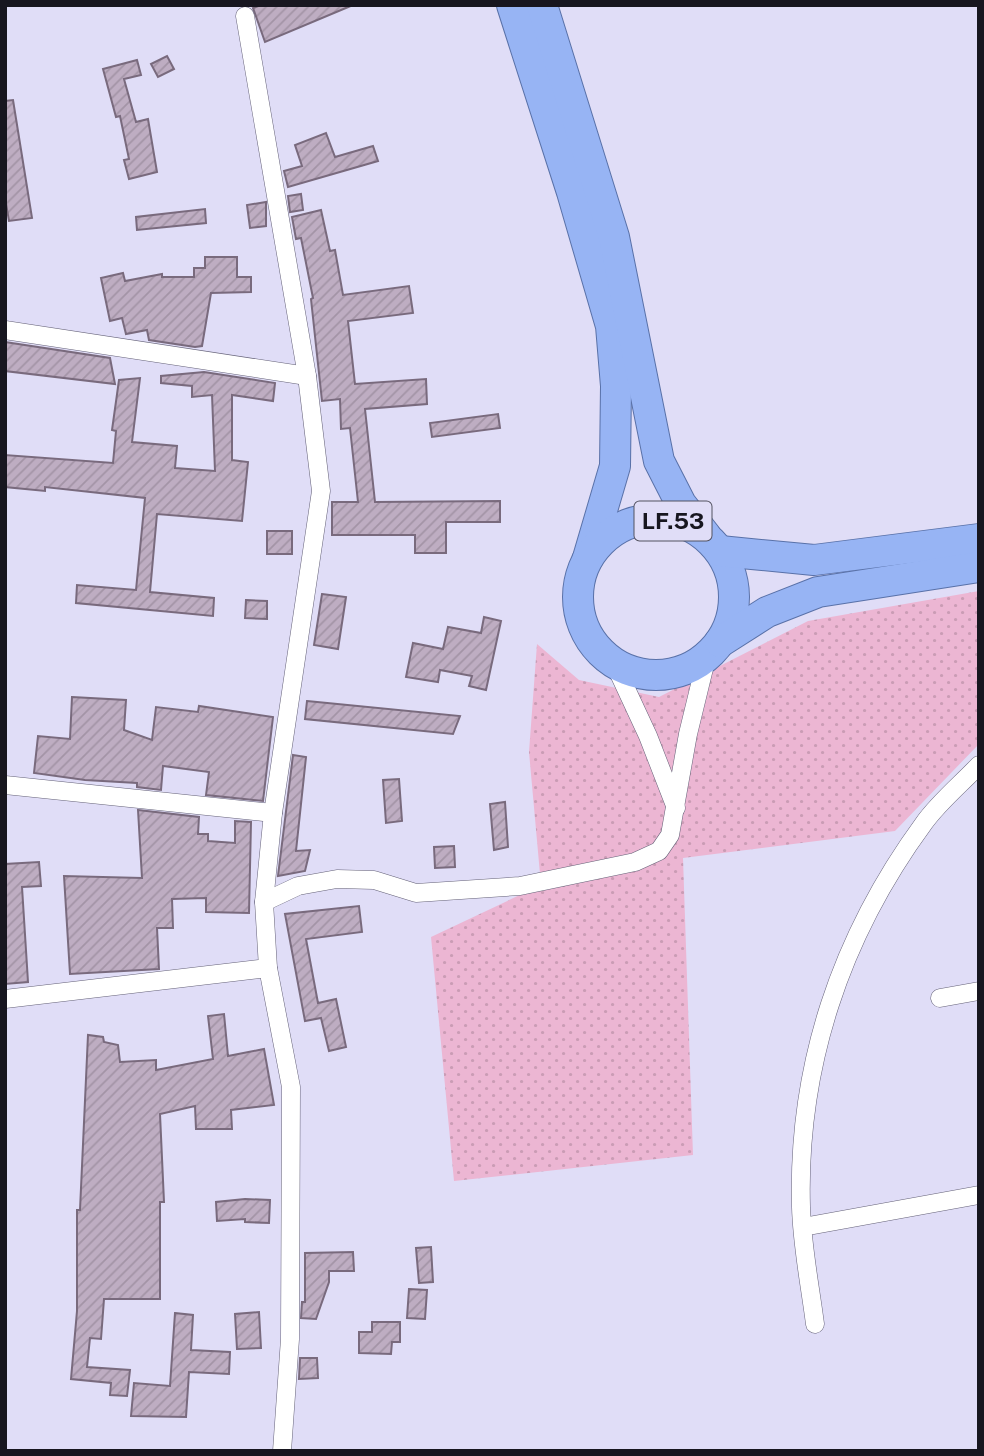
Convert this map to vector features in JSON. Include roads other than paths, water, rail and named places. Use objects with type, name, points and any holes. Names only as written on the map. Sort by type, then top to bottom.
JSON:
[{"type":"highway","name":"LF.53","points":[[512,5],[611,326],[616,386],[615,466],[579,580],[578,605],[583,628],[597,649],[615,664],[638,673],[663,675],[686,669],[767,612],[818,592],[979,567]]},
{"type":"highway","name":"LF.53","points":[[542,5],[614,237],[659,461],[681,504],[729,569],[734,606],[714,649]]},
{"type":"highway","name":"LF.53","points":[[588,558],[602,540],[620,527],[642,520],[664,519],[686,524],[713,544],[814,560],[979,540]]},
{"type":"street","points":[[245,16],[307,376],[321,491],[273,813],[264,902],[268,968],[291,1087],[290,1339],[282,1451]]},
{"type":"street","points":[[5,330],[307,376]]},
{"type":"street","points":[[264,902],[298,886],[337,879],[374,880],[416,893],[520,886],[635,862],[659,851],[670,835],[688,734],[714,649]]},
{"type":"street","points":[[615,664],[648,736],[676,808]]},
{"type":"street","points":[[815,1324],[801,1208],[804,1105],[822,1024],[871,903],[925,821],[979,765]]},
{"type":"street","points":[[5,785],[273,813]]},
{"type":"street","points":[[5,999],[268,968]]},
{"type":"street","points":[[940,998],[979,991]]},
{"type":"street","points":[[803,1227],[979,1195]]}]
